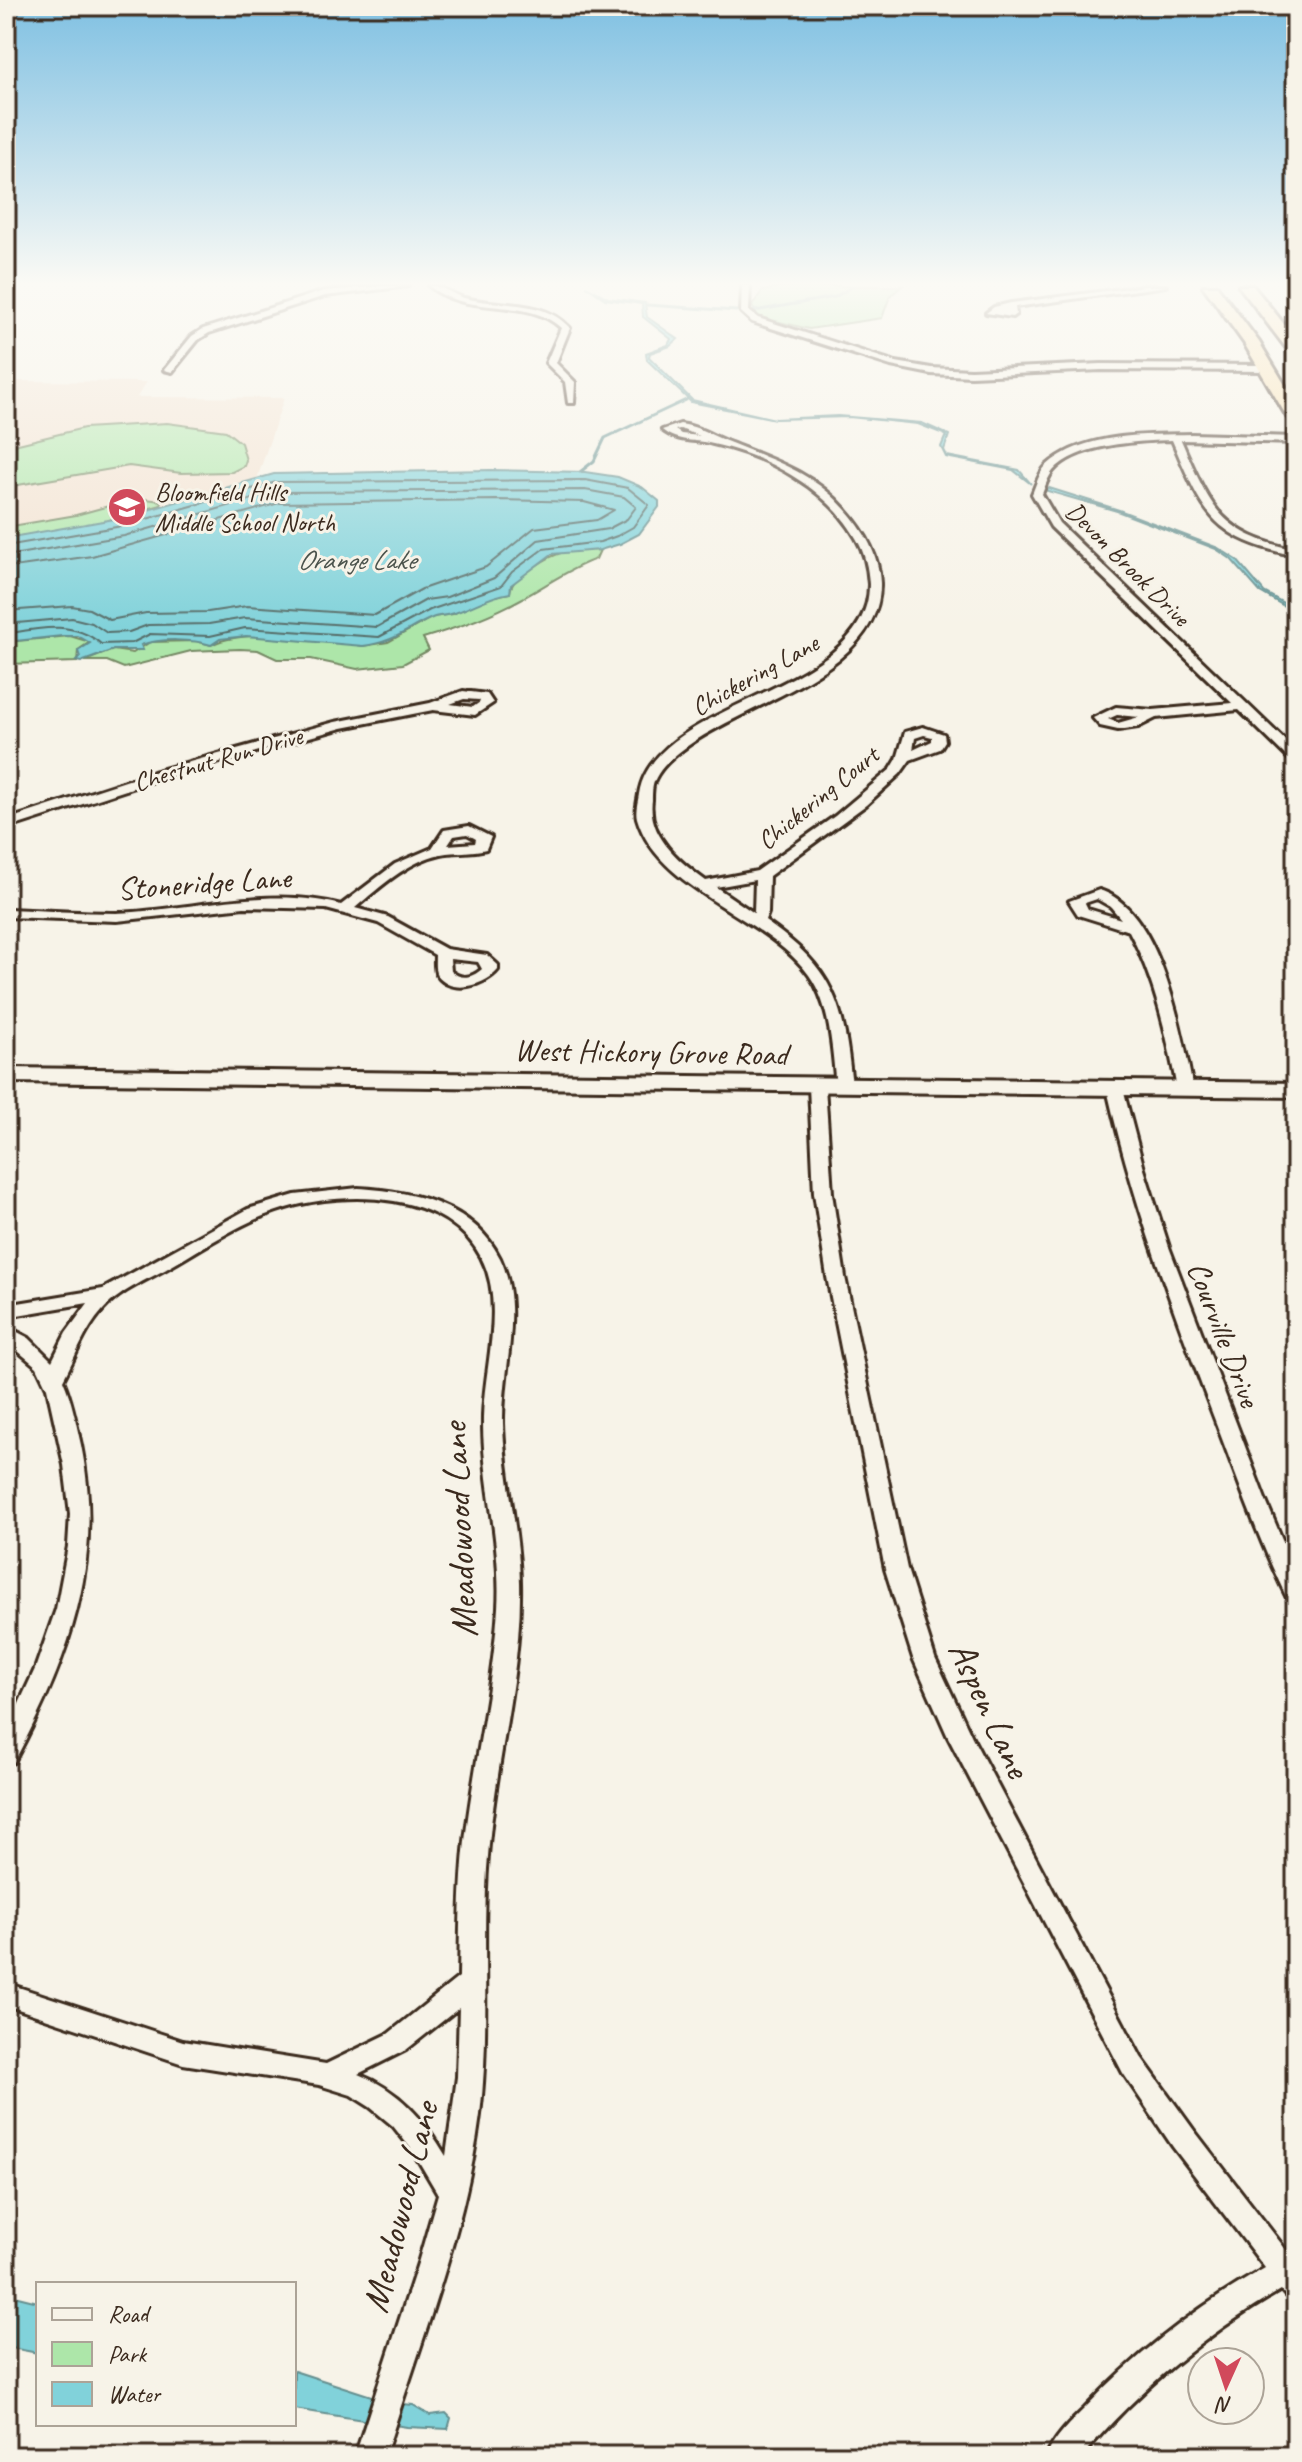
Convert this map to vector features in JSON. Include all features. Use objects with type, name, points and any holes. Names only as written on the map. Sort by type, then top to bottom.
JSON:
[{"type":"street","points":[[1176,439],[1207,509],[1216,522],[1244,539],[1296,553]]},
{"type":"street","name":"Devon Brook Drive","points":[[1296,440],[1112,441],[1077,449],[1048,466],[1037,494],[1055,525],[1296,758]]},
{"type":"street","name":"Chickering Lane","points":[[717,441],[783,467],[838,505],[866,542],[874,586],[866,623],[841,654],[714,721],[675,751],[651,777],[643,802],[649,831],[668,856],[799,954],[820,980],[837,1030],[844,1086]]},
{"type":"street","name":"Chestnut Run Drive","points":[[6,825],[211,759],[355,721],[433,706]]},
{"type":"street","points":[[1153,714],[1242,706]]},
{"type":"street","name":"Chickering Court","points":[[706,885],[762,874],[853,807],[904,758]]},
{"type":"street","points":[[346,908],[384,878],[438,850]]},
{"type":"street","name":"Chickering Court","points":[[758,921],[762,874]]},
{"type":"street","name":"Stoneridge Lane","points":[[6,913],[128,917],[273,902],[346,908],[401,928],[442,953]]},
{"type":"street","points":[[1133,928],[1167,1003],[1185,1089]]},
{"type":"street","name":"West Hickory Grove Road","points":[[6,1075],[1296,1090]]},
{"type":"street","name":"Aspen Lane","points":[[817,1086],[823,1193],[836,1277],[896,1569],[924,1658],[960,1737],[1112,2030],[1183,2138],[1292,2275]]},
{"type":"street","name":"Courville Drive","points":[[1115,1089],[1135,1174],[1161,1255],[1267,1532],[1296,1594]]},
{"type":"street","name":"Meadowood Lane","points":[[55,1377],[73,1338],[108,1294],[240,1219],[281,1203],[335,1193],[383,1195],[438,1210],[470,1230],[489,1253],[500,1291],[493,1434],[510,1582],[505,1662],[476,1849],[472,2060],[452,2194],[438,2249],[374,2444]]},
{"type":"street","points":[[6,1311],[108,1294]]},
{"type":"street","points":[[6,1332],[31,1349],[55,1377],[79,1497],[76,1563],[55,1648],[6,1756]]},
{"type":"street","points":[[329,2075],[397,2042],[472,1982]]},
{"type":"street","points":[[6,1994],[175,2050],[247,2065],[329,2075],[381,2098],[426,2147],[452,2194]]},
{"type":"street","points":[[1062,2456],[1118,2394],[1161,2353],[1203,2322],[1292,2275]]},
{"type":"shaded area","name":"Bloomfield Hills Middle School North","points":[[6,401],[283,401],[211,617],[6,616]]},
{"type":"green space","points":[[167,423],[226,431],[241,443],[246,460],[244,466],[232,472],[181,473],[129,466],[6,487],[6,448],[10,446],[84,428]]},
{"type":"green space","points":[[138,498],[162,501],[161,505],[84,527],[6,538],[6,527],[76,515]]},
{"type":"green space","points":[[600,550],[596,559],[509,605],[473,622],[423,638],[429,650],[403,664],[357,669],[311,659],[277,659],[258,650],[240,649],[191,651],[124,668],[107,661],[85,661],[113,650],[133,653],[150,642],[196,641],[211,645],[226,640],[264,636],[363,646],[388,642],[433,617],[453,614],[482,599],[510,593],[516,580],[551,557],[566,552]]},
{"type":"green space","points":[[70,636],[90,642],[78,650],[77,662],[6,664],[6,642]]},
{"type":"water","points":[[696,401],[775,419],[691,402]]},
{"type":"water","points":[[838,416],[922,423],[949,435],[944,450],[947,456],[1019,470],[1031,484],[1013,470],[946,457],[941,447],[946,435],[918,424],[849,417],[775,419]]},
{"type":"water","name":"Orange Lake","points":[[490,470],[585,472],[618,477],[642,487],[659,501],[659,507],[639,534],[620,544],[600,550],[552,554],[511,585],[510,593],[434,617],[374,644],[363,646],[246,636],[220,639],[211,645],[167,640],[141,645],[143,650],[113,650],[81,662],[76,661],[80,657],[78,651],[90,643],[78,636],[6,642],[6,538],[120,518],[274,474]]},
{"type":"water","points":[[1046,487],[1119,510],[1218,548],[1237,560],[1264,592],[1296,610],[1296,613],[1260,592],[1231,559],[1216,549],[1117,511],[1044,490]]},
{"type":"water","points":[[6,2294],[36,2302],[36,2353],[6,2347]]},
{"type":"water","points":[[296,2372],[393,2403],[413,2405],[430,2415],[446,2413],[451,2418],[448,2429],[407,2427],[296,2409]]},
{"type":"waterway","points":[[580,472],[594,461],[605,438],[684,401]]},
{"type":"place","name":"Bloomfield Hills Middle School North","points":[[127,507]]}]
